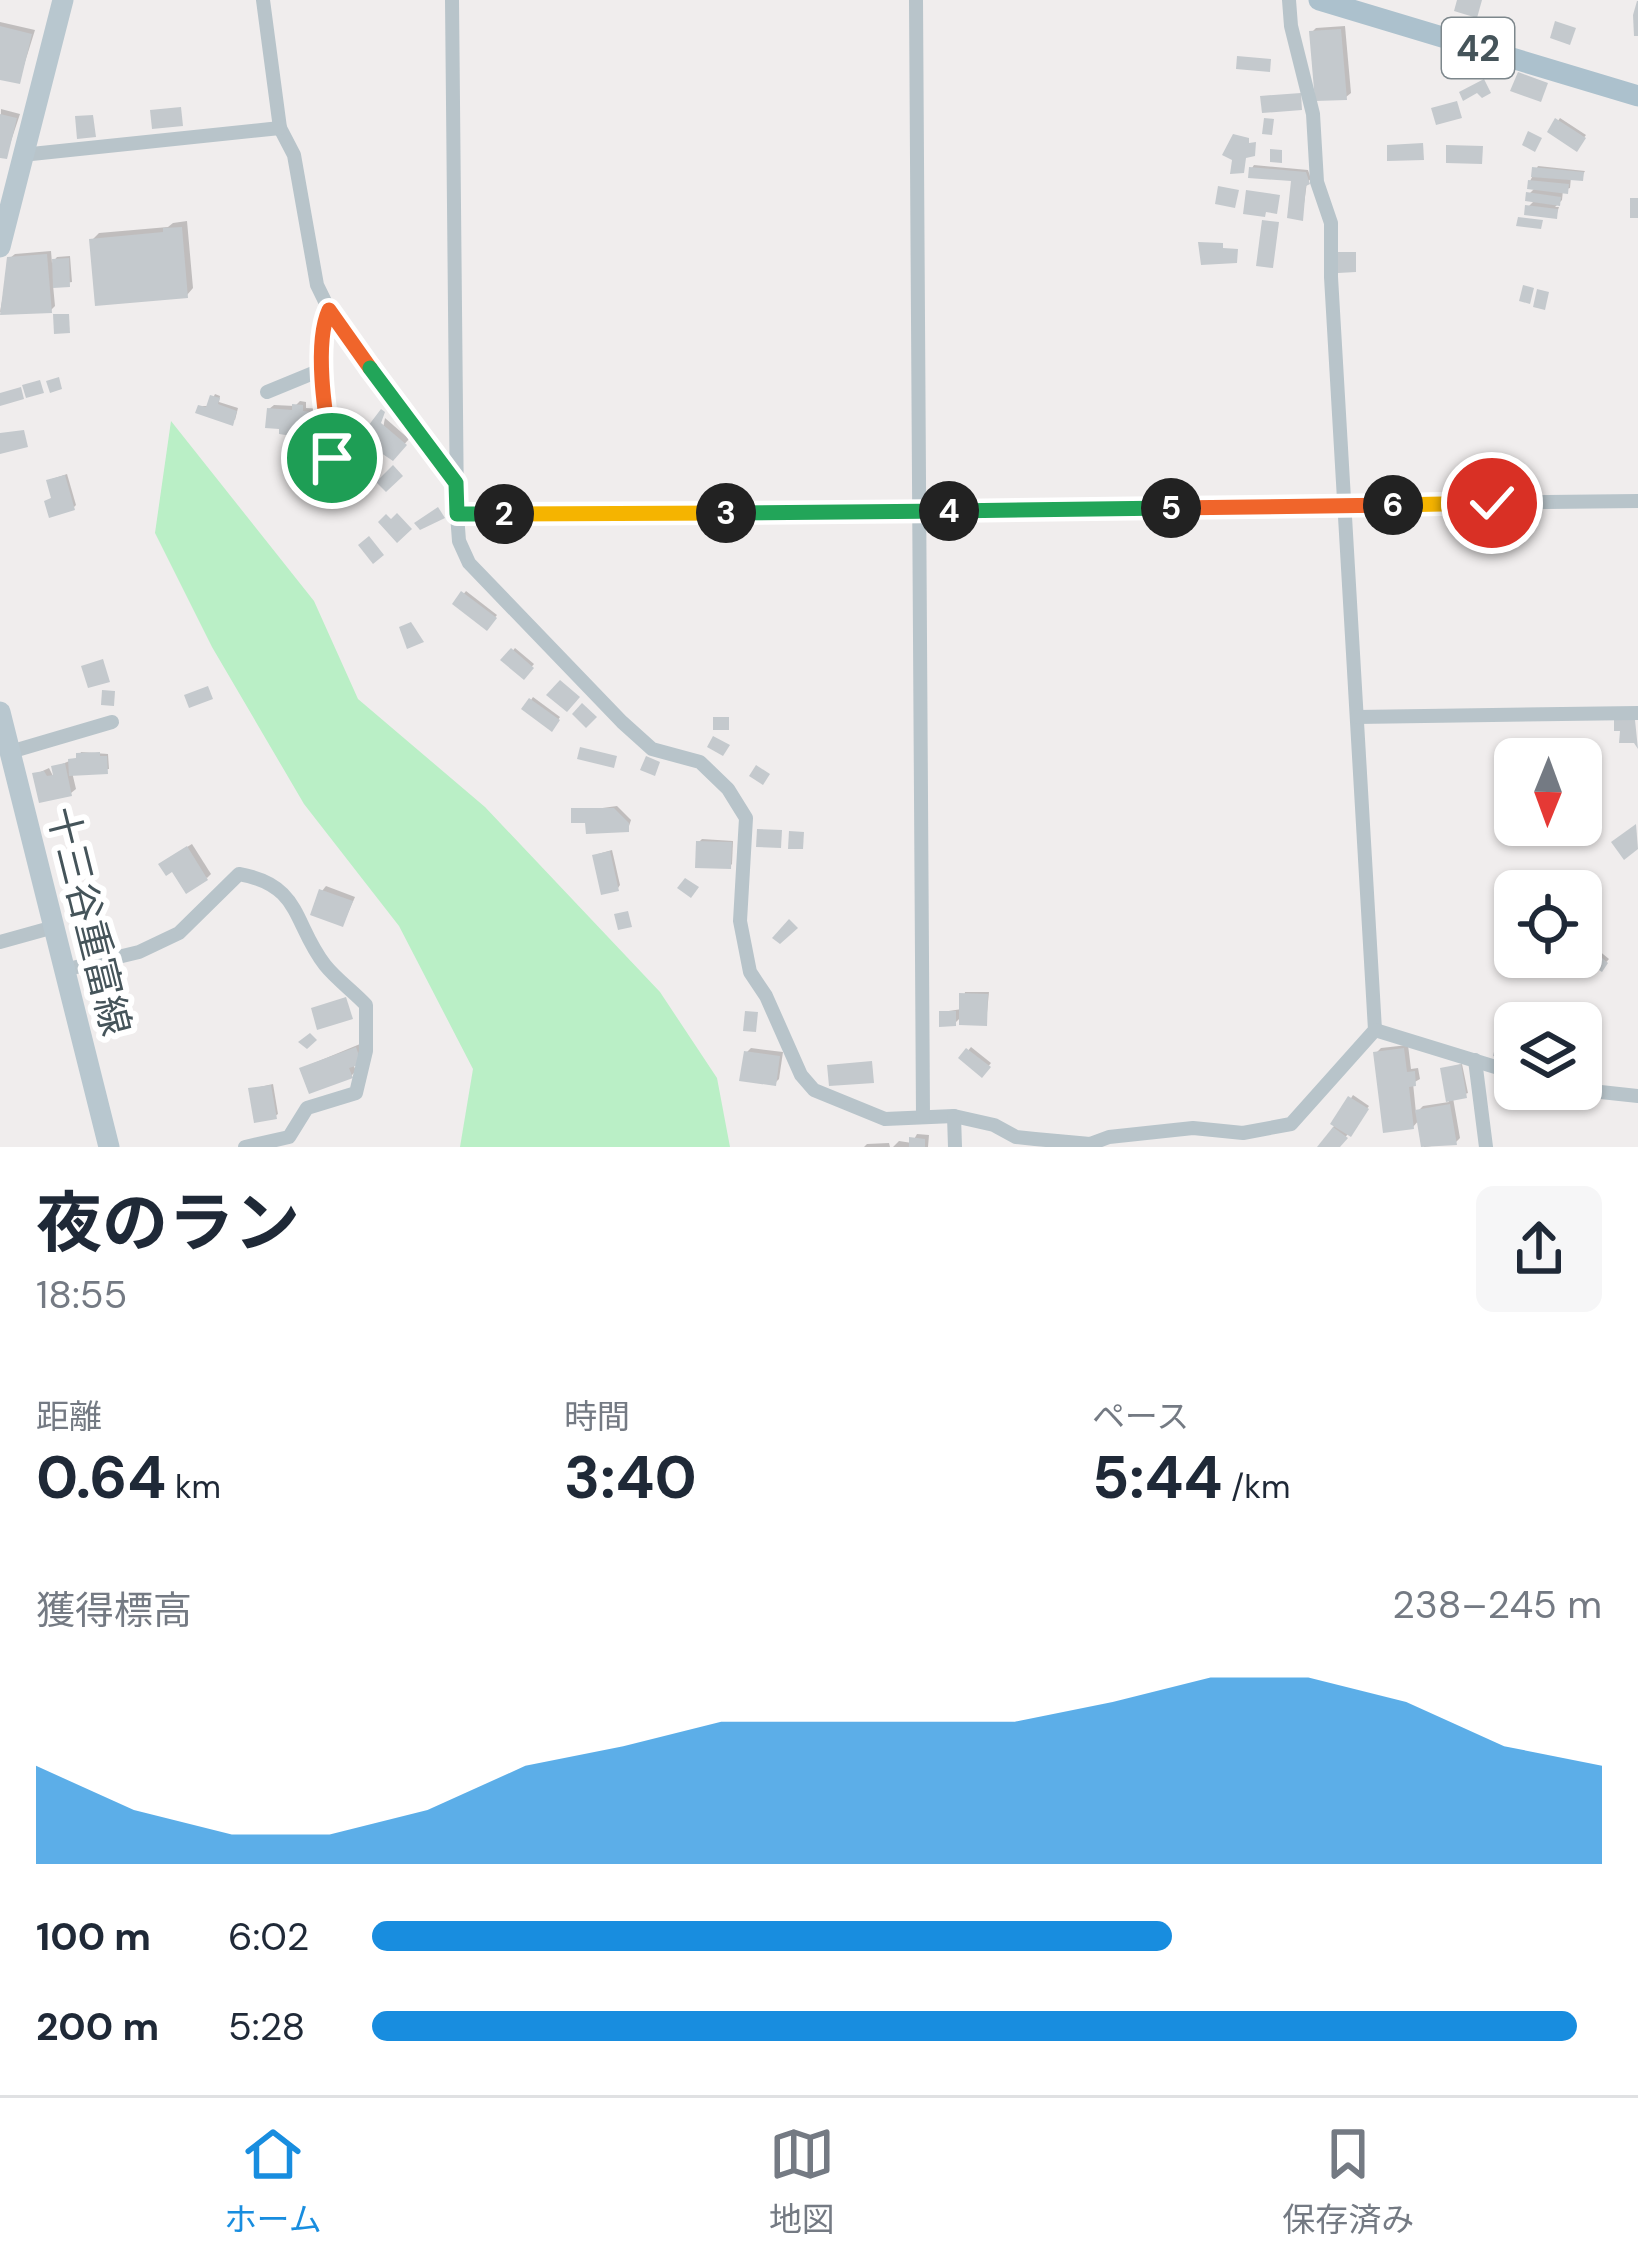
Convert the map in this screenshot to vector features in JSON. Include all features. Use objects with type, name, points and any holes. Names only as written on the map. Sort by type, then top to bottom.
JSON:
[{"type":"main road","points":[[0,247],[63,0]]},
{"type":"main road","name":"42","points":[[1318,0],[1370,8],[1638,96]]},
{"type":"main road","name":"十三谷重富線","points":[[0,712],[109,1147]]},
{"type":"street","points":[[263,0],[280,128],[293,154],[317,285],[329,310],[456,483]]},
{"type":"street","points":[[452,0],[456,483],[459,541],[469,563],[652,749],[700,762],[728,789],[746,818],[740,921],[750,973],[766,996],[801,1075],[814,1090],[885,1120],[954,1116],[994,1125],[1016,1137],[1090,1144],[1109,1137],[1192,1128],[1243,1133],[1291,1124],[1375,1030],[1331,223],[1317,182],[1313,114],[1289,0]]},
{"type":"street","points":[[916,0],[923,1116]]},
{"type":"street","points":[[22,155],[280,128]]},
{"type":"street","points":[[329,310],[324,320],[322,369],[332,458]]},
{"type":"street","points":[[267,392],[322,369]]},
{"type":"street","points":[[457,514],[1638,501]]},
{"type":"street","points":[[1357,717],[1638,713]]},
{"type":"street","points":[[10,752],[112,722]]},
{"type":"street","points":[[64,970],[140,952],[179,933],[239,874],[262,878],[290,898],[323,963],[366,1005],[366,1051],[356,1093],[307,1108],[290,1137],[245,1147]]},
{"type":"street","points":[[0,942],[53,927]]},
{"type":"street","points":[[1375,1030],[1494,1066]]},
{"type":"street","points":[[1475,1060],[1486,1147]]},
{"type":"street","points":[[1602,1092],[1638,1096]]},
{"type":"street","points":[[954,1116],[955,1147]]},
{"type":"green space","points":[[171,421],[314,601],[358,699],[485,807],[660,992],[717,1078],[730,1147],[460,1147],[473,1069],[399,926],[304,804],[212,647],[155,533]]},
{"type":"building","points":[[1457,0],[1482,0],[1477,18],[1454,11]]},
{"type":"building","points":[[1637,1],[1638,36],[1634,36],[1633,15]]},
{"type":"building","points":[[1555,21],[1576,28],[1570,45],[1550,38]]},
{"type":"building","points":[[0,26],[32,34],[20,84],[0,80]]},
{"type":"building","points":[[1341,29],[1347,100],[1315,101],[1309,31]]},
{"type":"building","points":[[1237,56],[1271,59],[1270,72],[1236,69]]},
{"type":"building","points":[[1518,72],[1548,83],[1541,102],[1510,91]]},
{"type":"building","points":[[1484,79],[1491,93],[1482,98],[1477,93],[1463,101],[1459,92]]},
{"type":"building","points":[[1301,93],[1302,110],[1262,113],[1260,96]]},
{"type":"building","points":[[1457,101],[1462,118],[1436,125],[1431,108]]},
{"type":"building","points":[[181,107],[183,126],[152,129],[150,110]]},
{"type":"building","points":[[0,114],[17,118],[7,159],[0,158]]},
{"type":"building","points":[[93,115],[96,137],[77,139],[75,116]]},
{"type":"building","points":[[1264,118],[1274,119],[1272,135],[1262,134]]},
{"type":"building","points":[[1555,118],[1586,138],[1577,152],[1547,132]]},
{"type":"building","points":[[1528,131],[1542,138],[1535,152],[1522,145]]},
{"type":"building","points":[[1233,134],[1256,142],[1255,156],[1246,158],[1244,173],[1230,174],[1232,160],[1222,155]]},
{"type":"building","points":[[1423,143],[1424,160],[1387,161],[1387,145]]},
{"type":"building","points":[[1446,145],[1483,146],[1482,164],[1446,163]]},
{"type":"building","points":[[1270,149],[1282,150],[1282,163],[1270,162]]},
{"type":"building","points":[[1249,167],[1306,172],[1310,184],[1303,221],[1287,218],[1291,181],[1248,178]]},
{"type":"building","points":[[1532,167],[1584,172],[1583,181],[1531,177]]},
{"type":"building","points":[[1528,180],[1569,184],[1568,194],[1527,189]]},
{"type":"building","points":[[1218,186],[1239,190],[1235,208],[1215,204]]},
{"type":"building","points":[[1246,190],[1280,195],[1277,214],[1243,214]]},
{"type":"building","points":[[1526,192],[1561,197],[1560,206],[1525,201]]},
{"type":"building","points":[[1630,198],[1638,198],[1638,218],[1630,218]]},
{"type":"building","points":[[1525,205],[1558,209],[1557,219],[1524,215]]},
{"type":"building","points":[[1518,217],[1543,220],[1541,229],[1516,226]]},
{"type":"building","points":[[1262,220],[1279,222],[1273,268],[1256,266]]},
{"type":"building","points":[[182,227],[188,298],[95,306],[89,239]]},
{"type":"building","points":[[1198,242],[1238,249],[1237,263],[1201,265]]},
{"type":"building","points":[[1338,252],[1356,252],[1356,272],[1338,273]]},
{"type":"building","points":[[47,254],[52,313],[0,315],[7,257]]},
{"type":"building","points":[[69,258],[70,287],[53,288],[52,259]]},
{"type":"building","points":[[1523,285],[1534,288],[1530,304],[1519,301]]},
{"type":"building","points":[[1537,289],[1549,292],[1545,310],[1533,307]]},
{"type":"building","points":[[53,314],[69,314],[70,333],[54,334]]},
{"type":"building","points":[[59,377],[62,389],[50,393],[46,381]]},
{"type":"building","points":[[40,380],[44,393],[26,398],[22,385]]},
{"type":"building","points":[[21,387],[24,399],[0,406],[0,393]]},
{"type":"building","points":[[210,395],[220,398],[218,404],[237,411],[233,426],[195,413],[198,405],[206,407]]},
{"type":"building","points":[[292,404],[321,413],[319,440],[265,428],[267,408],[292,410]]},
{"type":"building","points":[[381,409],[385,412],[381,423],[407,445],[393,461],[359,438]]},
{"type":"building","points":[[24,430],[28,447],[0,454],[0,433]]},
{"type":"building","points":[[304,449],[319,453],[316,463],[326,466],[321,486],[296,479]]},
{"type":"building","points":[[393,465],[403,476],[386,492],[376,482]]},
{"type":"building","points":[[327,471],[356,474],[356,480],[350,479],[350,484],[326,481]]},
{"type":"building","points":[[65,475],[75,510],[49,518],[44,501],[51,498],[46,480]]},
{"type":"building","points":[[438,507],[445,518],[420,530],[414,523]]},
{"type":"building","points":[[397,513],[412,529],[397,543],[378,522],[386,514],[391,519]]},
{"type":"building","points":[[369,536],[384,555],[373,564],[358,545]]},
{"type":"building","points":[[461,591],[497,618],[487,631],[452,604]]},
{"type":"building","points":[[411,622],[424,642],[407,649],[399,627]]},
{"type":"building","points":[[511,648],[534,668],[524,680],[500,660]]},
{"type":"building","points":[[103,659],[110,682],[88,688],[81,666]]},
{"type":"building","points":[[560,680],[580,697],[567,712],[546,695]]},
{"type":"building","points":[[208,686],[213,699],[189,708],[184,695]]},
{"type":"building","points":[[102,690],[115,691],[114,706],[101,705]]},
{"type":"building","points":[[529,698],[560,720],[552,732],[521,709]]},
{"type":"building","points":[[582,703],[597,717],[586,728],[572,714]]},
{"type":"building","points":[[713,717],[729,717],[729,730],[713,730]]},
{"type":"building","points":[[1614,719],[1635,720],[1638,749],[1634,743],[1619,743]]},
{"type":"building","points":[[713,736],[730,745],[723,756],[707,747]]},
{"type":"building","points":[[580,747],[617,756],[614,768],[577,759]]},
{"type":"building","points":[[76,753],[107,756],[108,774],[69,776],[68,759],[76,758]]},
{"type":"building","points":[[646,756],[660,762],[655,776],[640,770]]},
{"type":"building","points":[[65,763],[72,796],[39,803],[32,773],[53,775],[51,766]]},
{"type":"building","points":[[756,765],[770,774],[763,785],[749,776]]},
{"type":"building","points":[[571,808],[614,808],[629,823],[629,832],[586,834],[585,823],[571,823]]},
{"type":"building","points":[[1636,824],[1638,849],[1624,860],[1611,842]]},
{"type":"building","points":[[757,829],[782,830],[781,848],[756,847]]},
{"type":"building","points":[[789,831],[804,832],[803,849],[788,849]]},
{"type":"building","points":[[696,841],[732,842],[731,869],[695,868]]},
{"type":"building","points":[[187,846],[208,880],[186,894],[172,872],[166,876],[158,864]]},
{"type":"building","points":[[610,851],[619,891],[601,895],[592,855]]},
{"type":"building","points":[[685,878],[699,887],[691,898],[677,888]]},
{"type":"building","points":[[319,889],[353,901],[343,927],[310,915]]},
{"type":"building","points":[[628,911],[632,927],[618,930],[614,914]]},
{"type":"building","points":[[789,919],[798,928],[780,944],[772,938]]},
{"type":"building","points":[[959,993],[988,994],[987,1026],[959,1025]]},
{"type":"building","points":[[346,997],[353,1019],[317,1030],[311,1008]]},
{"type":"building","points":[[745,1011],[758,1012],[756,1032],[743,1031]]},
{"type":"building","points":[[939,1011],[956,1011],[956,1026],[939,1027]]},
{"type":"building","points":[[310,1033],[317,1040],[307,1049],[298,1042]]},
{"type":"building","points":[[356,1047],[362,1064],[349,1068],[353,1078],[309,1094],[299,1068]]},
{"type":"building","points":[[966,1048],[991,1067],[982,1078],[958,1058]]},
{"type":"building","points":[[1404,1048],[1407,1072],[1415,1071],[1416,1086],[1409,1087],[1414,1129],[1383,1133],[1373,1052]]},
{"type":"building","points":[[744,1051],[780,1056],[776,1086],[739,1081]]},
{"type":"building","points":[[872,1061],[874,1083],[829,1086],[827,1065]]},
{"type":"building","points":[[1461,1064],[1467,1098],[1446,1102],[1440,1068]]},
{"type":"building","points":[[271,1085],[277,1119],[254,1123],[248,1088]]},
{"type":"building","points":[[1348,1096],[1369,1109],[1351,1137],[1330,1124]]},
{"type":"building","points":[[1450,1104],[1457,1145],[1421,1147],[1415,1110]]},
{"type":"building","points":[[1333,1127],[1348,1138],[1340,1147],[1317,1147]]},
{"type":"building","points":[[909,1137],[925,1139],[925,1147],[909,1147]]},
{"type":"route","points":[[332,458],[322,369],[324,320],[329,310],[456,483],[457,514],[1492,503]]}]
